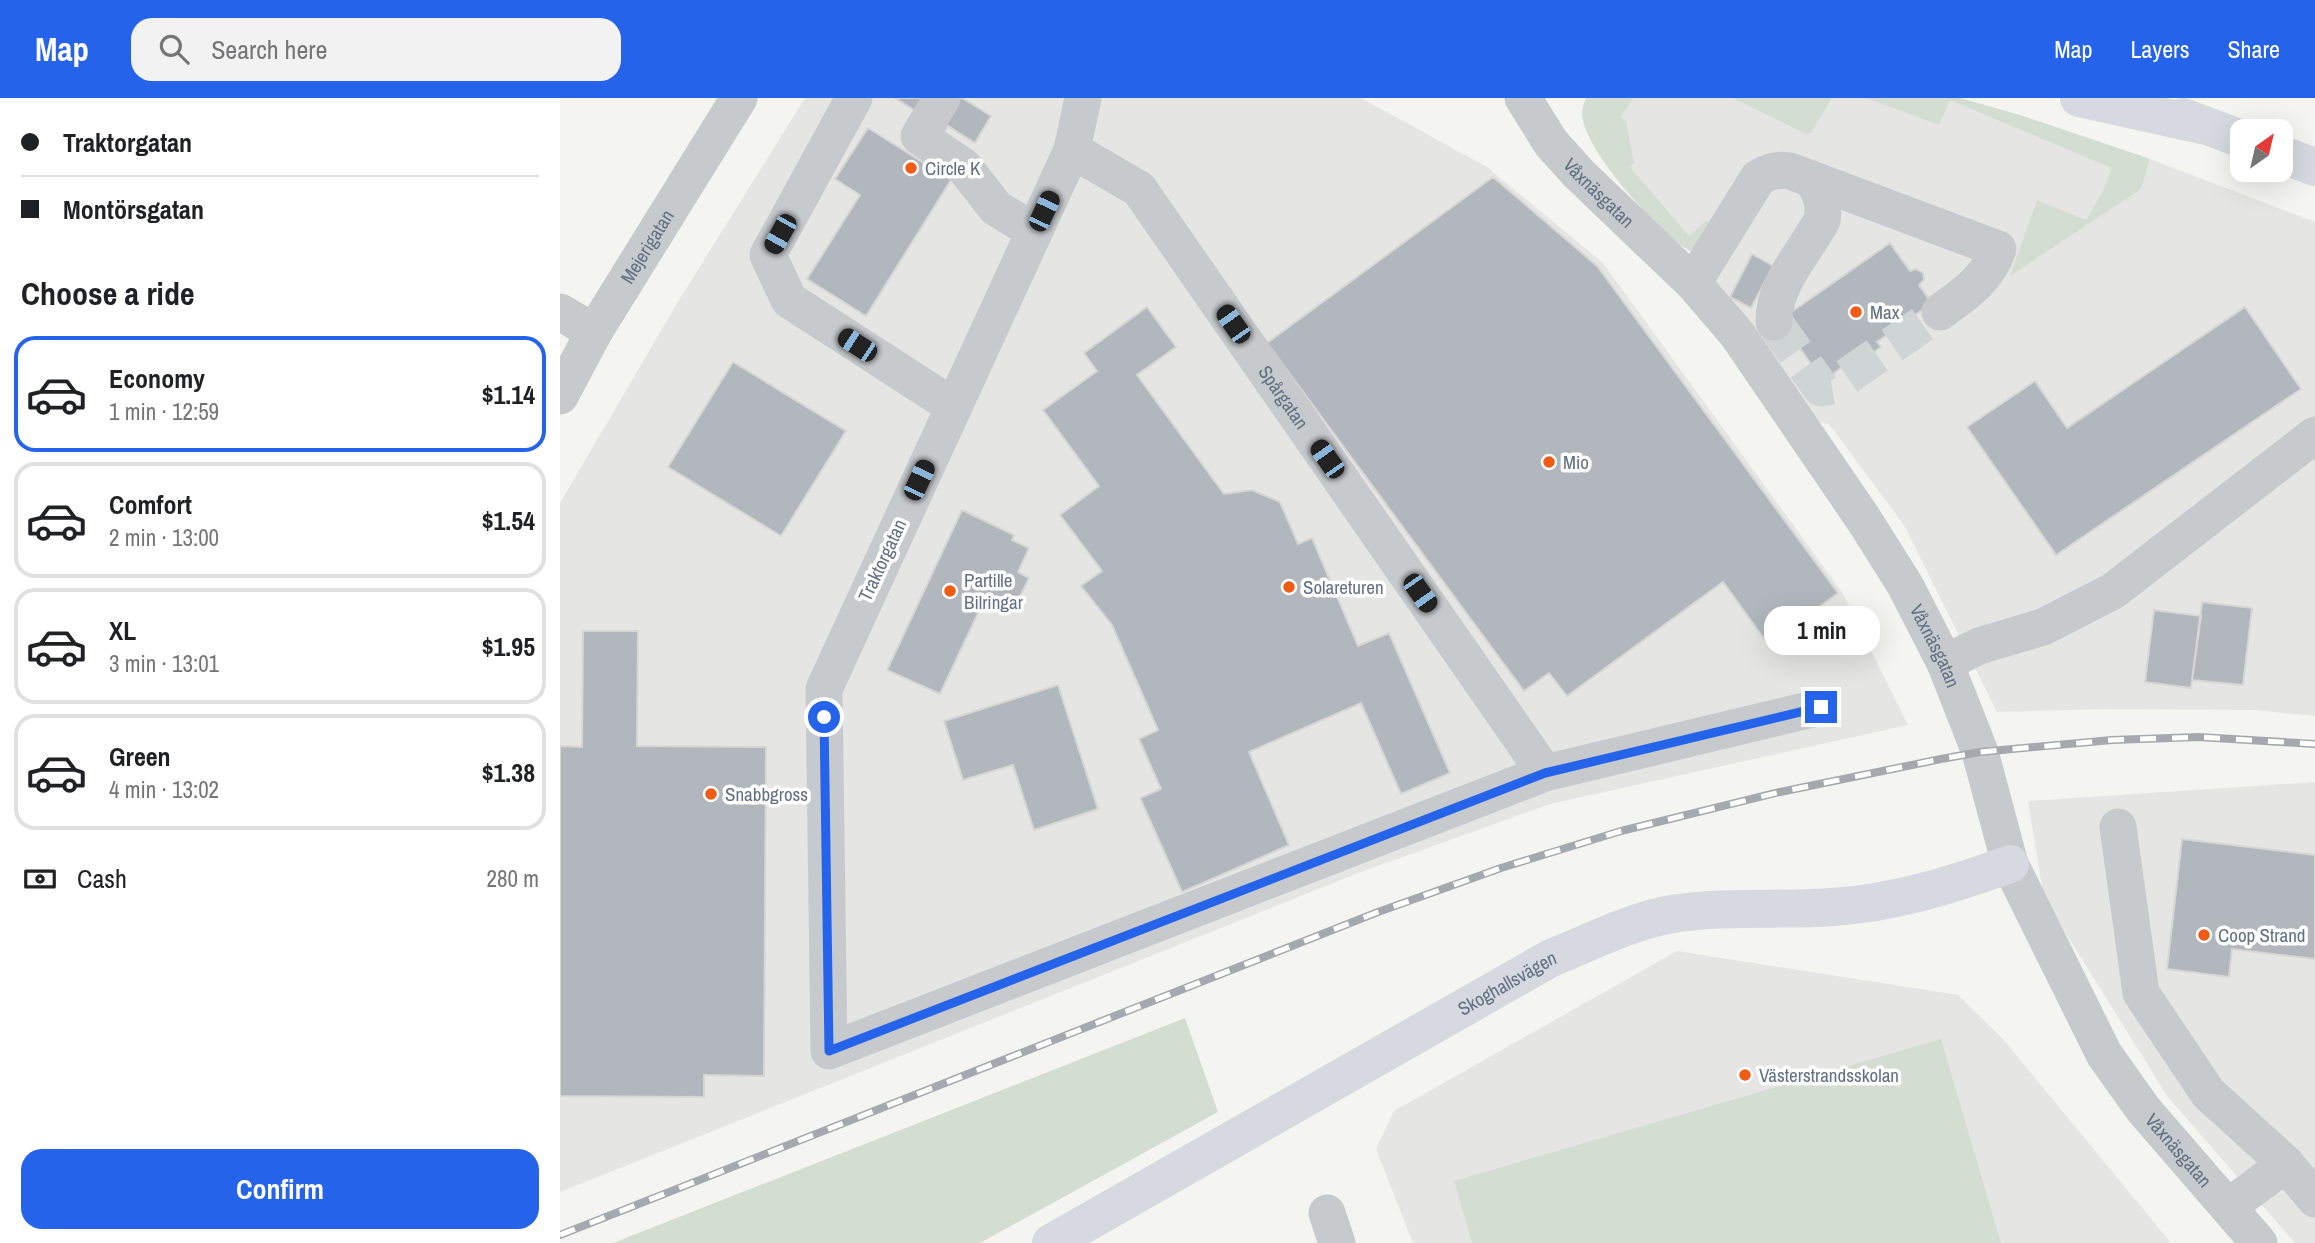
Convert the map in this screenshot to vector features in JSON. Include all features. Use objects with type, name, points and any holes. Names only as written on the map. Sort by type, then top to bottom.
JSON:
[{"type":"main road","points":[[2079,98],[2206,126]]},
{"type":"main road","points":[[2135,98],[2230,135]]},
{"type":"main road","points":[[2293,159],[2315,167]]},
{"type":"main road","name":"Skoghallsvägen","points":[[1051,1243],[1551,958],[1628,926],[1667,915],[1834,907],[1899,898],[1959,883],[2010,864]]},
{"type":"street","name":"Mejerigatan","points":[[560,396],[594,332],[740,98]]},
{"type":"street","points":[[854,98],[768,256],[789,300],[953,406]]},
{"type":"street","points":[[942,98],[919,136],[964,167],[996,208],[1034,231]]},
{"type":"street","name":"Traktorgatan","points":[[1083,98],[1072,150],[824,689],[829,1051],[1545,773]]},
{"type":"street","name":"Våxnäsgatan","points":[[1522,98],[1551,143],[1578,174],[1693,283],[1737,334],[1864,520],[1905,585],[1945,663],[1980,752],[2010,864],[2104,1054],[2143,1109],[2259,1243]]},
{"type":"street","name":"Spårgatan","points":[[1072,150],[1139,189],[1545,773]]},
{"type":"street","points":[[1693,283],[1758,178],[1778,169],[1998,249],[1987,274],[1940,312]]},
{"type":"street","points":[[1774,322],[1777,297],[1822,220],[1822,199],[1811,179]]},
{"type":"street","points":[[560,312],[594,332]]},
{"type":"street","points":[[1945,663],[1979,646],[2043,627],[2113,591],[2315,435]]},
{"type":"street","points":[[1545,773],[1821,707]]},
{"type":"street","points":[[2118,827],[2141,993],[2208,1093],[2286,1164],[2315,1199]]},
{"type":"street","points":[[2228,1207],[2286,1164]]},
{"type":"shaded area","points":[[805,98],[1361,98],[1487,167],[1603,263],[1842,592],[1908,725],[1550,804],[1358,873],[560,1192],[560,503],[679,300]]},
{"type":"shaded area","points":[[1586,98],[1960,98],[2023,116],[2150,159],[2315,222],[2315,716],[2254,710],[2108,709],[1997,712],[1904,525],[1829,424],[1817,422],[1692,252],[1678,244],[1659,226],[1601,158],[1589,136],[1582,113]]},
{"type":"shaded area","points":[[1586,98],[1633,98],[1621,117],[1626,121],[1634,163],[1630,167],[1689,236],[1706,221],[1712,223],[1692,252],[1644,210],[1609,169],[1586,130],[1582,114]]},
{"type":"shaded area","points":[[1733,98],[1832,98],[1811,133],[1806,134]]},
{"type":"shaded area","points":[[1866,98],[1960,98],[2023,116],[2150,159],[2141,189],[2010,276],[2037,200],[2086,220],[2102,193],[2112,168],[1950,100],[1939,125]]},
{"type":"shaded area","points":[[2315,782],[2315,1243],[2295,1243],[2167,1096],[2044,898],[2028,801]]},
{"type":"shaded area","name":"Västerstrandsskolan","points":[[1677,951],[1958,995],[2003,1039],[2171,1243],[1413,1243],[1376,1149],[1394,1111]]},
{"type":"shaded area","points":[[1185,1018],[1218,1112],[980,1243],[613,1243]]},
{"type":"shaded area","points":[[1941,1039],[2001,1243],[1472,1243],[1454,1181]]},
{"type":"building","points":[[895,98],[962,98],[991,116],[975,143],[948,126],[929,156],[925,117]]},
{"type":"building","points":[[868,128],[951,180],[866,316],[807,279],[860,195],[835,179]]},
{"type":"building","name":"Mio","points":[[1493,177],[1597,266],[1838,593],[1768,644],[1723,582],[1567,696],[1549,673],[1524,691],[1267,343]]},
{"type":"building","name":"Max","points":[[1890,243],[1910,271],[1916,269],[1923,273],[1924,280],[1919,285],[1932,303],[1877,342],[1881,347],[1867,357],[1863,352],[1823,381],[1780,320]]},
{"type":"building","points":[[1752,254],[1773,266],[1751,308],[1730,297]]},
{"type":"building","points":[[1147,307],[1176,347],[1137,375],[1224,494],[1252,490],[1280,502],[1298,544],[1312,538],[1358,646],[1389,633],[1450,773],[1401,794],[1361,703],[1249,752],[1289,845],[1182,892],[1140,798],[1161,789],[1139,739],[1158,730],[1112,625],[1081,586],[1102,571],[1060,515],[1099,486],[1043,410],[1097,371],[1084,353]]},
{"type":"building","points":[[2245,307],[2301,389],[2056,555],[1967,427],[2035,381],[2067,428]]},
{"type":"building","points":[[733,362],[846,431],[781,536],[668,467]]},
{"type":"building","points":[[962,510],[1014,535],[1012,540],[1029,548],[1018,572],[1029,578],[1014,609],[986,596],[940,694],[887,670]]},
{"type":"building","points":[[2202,602],[2252,608],[2243,685],[2192,680]]},
{"type":"building","points":[[2154,610],[2201,616],[2191,688],[2145,682]]},
{"type":"building","points":[[583,631],[638,631],[637,746],[766,747],[764,1076],[704,1075],[704,1097],[560,1096],[560,746],[582,747]]},
{"type":"building","points":[[1058,685],[1098,809],[1034,830],[1013,765],[963,780],[944,721]]},
{"type":"building","points":[[2182,839],[2315,855],[2315,959],[2232,949],[2229,977],[2167,969]]},
{"type":"tunnel","points":[[1774,322],[1821,388],[1833,386],[1940,312]]},
{"type":"railway","points":[[560,1235],[1378,912],[1501,868],[1621,831],[1780,792],[1980,752],[2112,740],[2199,737],[2315,744]]},
{"type":"place","name":"Circle K","points":[[911,168]]},
{"type":"place","name":"Max","points":[[1856,312]]},
{"type":"place","name":"Mio","points":[[1549,462]]},
{"type":"place","name":"Solareturen","points":[[1289,587]]},
{"type":"place","name":"Partille Bilringar","points":[[950,591]]},
{"type":"place","name":"Snabbgross","points":[[711,794]]},
{"type":"place","name":"Coop Strand","points":[[2204,935]]},
{"type":"place","name":"Västerstrandsskolan","points":[[1745,1075]]},
{"type":"route","points":[[824,717],[829,1051],[1545,773],[1821,707]]}]
